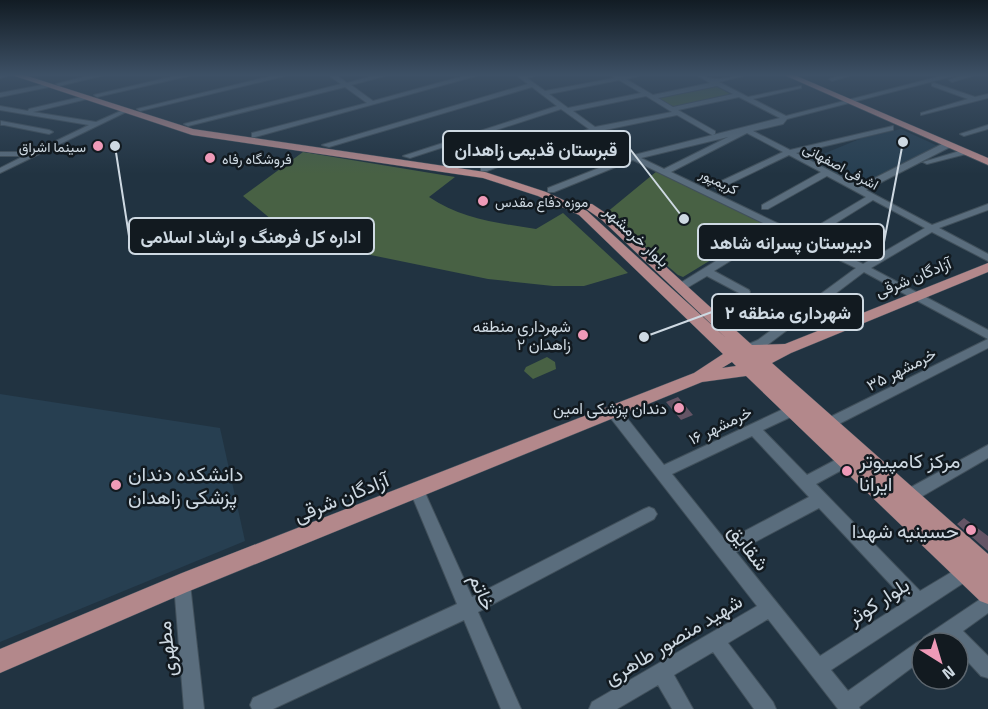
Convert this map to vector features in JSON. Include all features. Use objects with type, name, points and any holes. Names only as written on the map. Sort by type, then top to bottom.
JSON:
[{"type":"main road","name":"بلوار خرمشهر","points":[[113,107],[192,132],[406,156],[483,169],[551,190],[599,213],[681,287],[792,410],[988,594]]},
{"type":"main road","name":"بلوار خرمشهر","points":[[134,107],[188,124],[326,145],[485,175],[542,194],[583,213],[740,352]]},
{"type":"main road","points":[[865,107],[988,162]]},
{"type":"main road","points":[[866,107],[988,157]]},
{"type":"main road","points":[[638,263],[651,259]]},
{"type":"main road","name":"آزادگان شرقی","points":[[754,366],[786,349],[988,267]]},
{"type":"main road","name":"آزادگان شرقی","points":[[740,352],[786,349]]},
{"type":"main road","points":[[700,377],[713,365],[740,352]]},
{"type":"main road","name":"بلوار خرمشهر","points":[[754,366],[829,424],[988,568]]},
{"type":"main road","points":[[700,377],[754,366]]},
{"type":"main road","name":"آزادگان شرقی","points":[[0,661],[182,584],[700,377]]},
{"type":"street","points":[[2,124],[27,112],[47,107]]},
{"type":"street","points":[[140,109],[148,107]]},
{"type":"street","points":[[188,124],[255,107]]},
{"type":"street","points":[[255,135],[357,107]]},
{"type":"street","points":[[326,145],[457,107]]},
{"type":"street","points":[[406,156],[490,129],[570,107]]},
{"type":"street","points":[[668,107],[712,133]]},
{"type":"street","points":[[483,169],[593,130],[694,107]]},
{"type":"street","points":[[763,107],[785,118]]},
{"type":"street","points":[[551,190],[631,155],[712,133],[832,107]]},
{"type":"street","points":[[923,114],[949,107]]},
{"type":"street","points":[[0,108],[94,124]]},
{"type":"street","name":"کریمپور","points":[[564,108],[631,155],[804,238],[918,296],[988,335]]},
{"type":"street","points":[[0,115],[13,110]]},
{"type":"street","points":[[0,171],[125,111]]},
{"type":"street","points":[[631,155],[747,130],[780,122],[785,118]]},
{"type":"street","points":[[2,124],[49,132]]},
{"type":"street","points":[[964,134],[988,127]]},
{"type":"street","points":[[718,186],[787,153],[890,128]]},
{"type":"street","points":[[666,171],[747,130]]},
{"type":"street","name":"اشرفی اصفهانی","points":[[747,130],[988,258]]},
{"type":"street","points":[[858,190],[948,145]]},
{"type":"street","points":[[906,168],[963,152]]},
{"type":"street","points":[[0,153],[33,154]]},
{"type":"street","points":[[765,207],[826,172]]},
{"type":"street","points":[[804,238],[872,197]]},
{"type":"street","points":[[740,352],[762,343],[863,268],[895,249],[932,228],[988,207]]},
{"type":"street","points":[[681,287],[779,226]]},
{"type":"street","points":[[706,271],[745,292]]},
{"type":"street","name":"خرمشهر ۳۵","points":[[829,424],[988,343]]},
{"type":"street","name":"خرمشهر ۱۶","points":[[663,472],[792,410]]},
{"type":"street","name":"شقایق","points":[[614,412],[848,706]]},
{"type":"street","points":[[754,429],[918,601]]},
{"type":"street","points":[[909,496],[988,451]]},
{"type":"street","points":[[806,483],[846,461]]},
{"type":"street","name":"خاتم","points":[[417,491],[512,709]]},
{"type":"street","points":[[724,550],[821,499]]},
{"type":"street","points":[[260,705],[467,609],[649,514]]},
{"type":"street","name":"بلوار کوثر","points":[[818,668],[965,572]]},
{"type":"street","name":"مطهری","points":[[182,584],[194,709]]},
{"type":"street","points":[[946,631],[988,603]]},
{"type":"street","name":"شهید منصور طاهری","points":[[599,709],[770,608]]},
{"type":"street","points":[[949,629],[988,669]]},
{"type":"street","points":[[716,641],[766,709]]},
{"type":"street","points":[[848,706],[910,658]]},
{"type":"street","points":[[662,673],[683,709]]},
{"type":"shaded area","points":[[901,129],[940,147],[862,186],[806,161],[862,138]]},
{"type":"shaded area","name":"دانشکده دندان پزشکی زاهدان","points":[[0,394],[220,428],[245,541],[0,642]]},
{"type":"green space","points":[[303,152],[455,177],[429,197],[454,210],[480,219],[536,229],[563,213],[628,273],[584,286],[553,286],[488,279],[361,253],[283,229],[243,196]]},
{"type":"green space","points":[[657,171],[766,224],[765,227],[683,277],[678,275],[606,213]]},
{"type":"green space","points":[[547,357],[555,362],[556,369],[533,379],[524,371],[526,367]]},
{"type":"building","name":"دندان پزشکی امین","points":[[678,397],[693,415],[681,420],[666,402]]},
{"type":"building","name":"حسینیه شهدا","points":[[964,518],[988,536],[988,551],[957,524]]},
{"type":"place","name":"دبیرستان پسرانه شاهد","points":[[903,142]]},
{"type":"place","name":"سینما اشراق","points":[[98,146]]},
{"type":"place","name":"اداره کل فرهنگ و ارشاد اسلامی","points":[[115,146]]},
{"type":"place","name":"فروشگاه رفاه","points":[[210,158]]},
{"type":"place","name":"موزه دفاع مقدس","points":[[483,201]]},
{"type":"place","name":"قبرستان قدیمی زاهدان","points":[[684,219]]},
{"type":"place","name":"شهرداری منطقه ۲ زاهدان","points":[[583,335]]},
{"type":"place","name":"شهرداری منطقه ۲","points":[[644,337]]},
{"type":"place","name":"دندان پزشکی امین","points":[[679,408]]},
{"type":"place","name":"مرکز کامپیوتر ایرانا","points":[[847,471]]},
{"type":"place","name":"دانشکده دندان پزشکی زاهدان","points":[[116,485]]},
{"type":"place","name":"حسینیه شهدا","points":[[971,530]]}]
